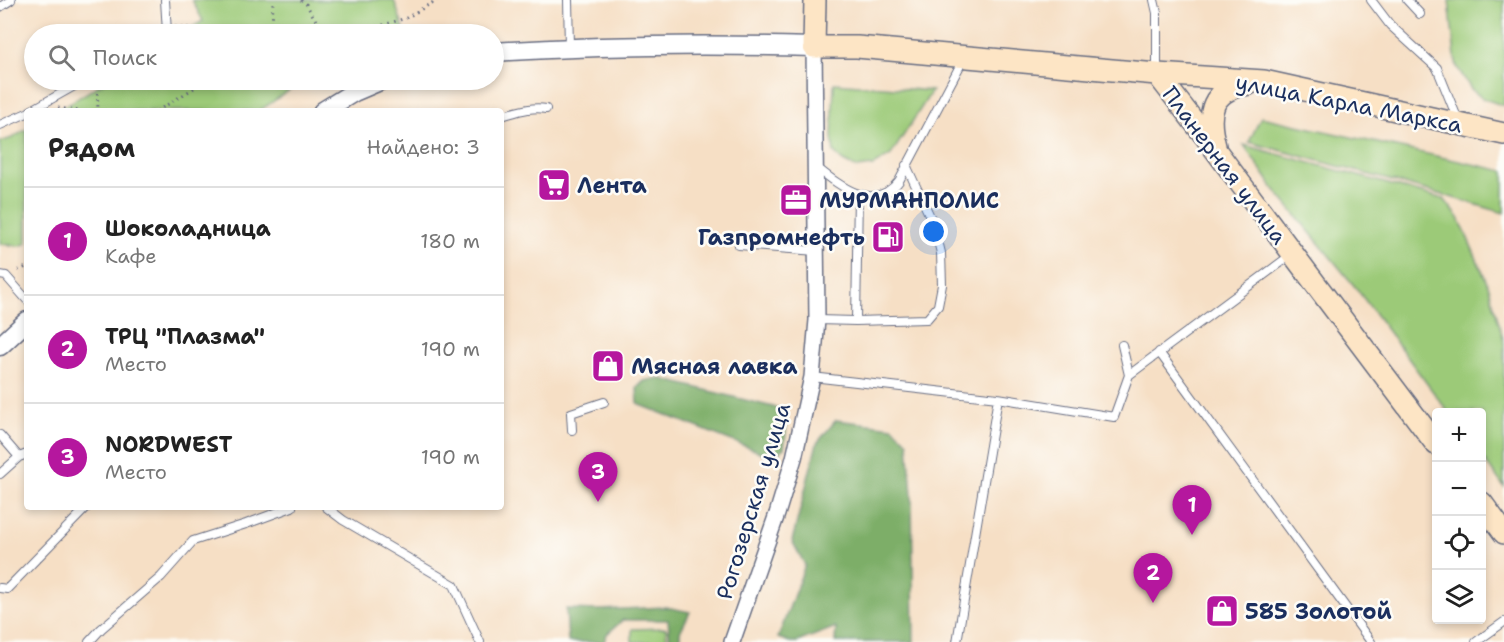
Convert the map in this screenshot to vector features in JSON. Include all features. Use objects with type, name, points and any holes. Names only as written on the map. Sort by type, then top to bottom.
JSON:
[{"type":"main road","points":[[814,47],[815,0]]},
{"type":"main road","name":"Планерная улица","points":[[814,47],[856,47],[1157,74],[1432,437]]},
{"type":"main road","name":"улица Карла Маркса","points":[[1157,74],[1264,81],[1504,134]]},
{"type":"main road","points":[[1211,144],[1197,118],[1201,96],[1210,83],[1223,78]]},
{"type":"main road","points":[[1211,144],[1211,120],[1214,104],[1219,96],[1228,88],[1264,81]]},
{"type":"main road","points":[[1486,508],[1504,533]]},
{"type":"street","points":[[504,51],[568,47],[671,45],[814,47]]},
{"type":"street","name":"Рогозерская улица","points":[[732,642],[794,458],[812,376],[817,320],[814,47]]},
{"type":"street","points":[[328,108],[359,90]]},
{"type":"street","points":[[0,346],[24,324]]},
{"type":"lane","points":[[0,7],[11,0]]},
{"type":"lane","points":[[165,0],[167,24]]},
{"type":"lane","points":[[568,0],[568,47]]},
{"type":"lane","points":[[1154,0],[1157,13],[1157,74]]},
{"type":"lane","points":[[1371,0],[1390,25],[1437,68],[1460,125]]},
{"type":"lane","points":[[1407,0],[1419,14]]},
{"type":"lane","points":[[815,166],[849,191],[858,194],[872,197],[885,194],[892,189],[965,56]]},
{"type":"lane","points":[[36,108],[68,90]]},
{"type":"lane","points":[[504,115],[530,108],[546,110]]},
{"type":"lane","points":[[0,125],[24,114]]},
{"type":"lane","points":[[817,320],[927,319],[938,306],[942,285],[942,254],[934,225],[906,165]]},
{"type":"lane","points":[[856,321],[858,194]]},
{"type":"lane","points":[[738,244],[816,251]]},
{"type":"lane","points":[[812,376],[998,398],[1114,417],[1130,375],[1293,254]]},
{"type":"lane","points":[[0,275],[6,276],[24,297]]},
{"type":"lane","points":[[1122,345],[1130,375]]},
{"type":"lane","points":[[1160,352],[1371,642]]},
{"type":"lane","points":[[957,642],[998,398]]},
{"type":"lane","points":[[572,430],[571,414],[604,402]]},
{"type":"lane","points":[[0,435],[23,456],[0,474]]},
{"type":"lane","points":[[0,588],[7,589],[84,510]]},
{"type":"lane","points":[[89,642],[161,577],[194,542],[284,510]]},
{"type":"lane","points":[[330,510],[454,585],[480,642]]},
{"type":"lane","points":[[1476,642],[1504,622]]},
{"type":"path","points":[[272,24],[273,0]]},
{"type":"path","points":[[301,0],[318,24]]},
{"type":"path","points":[[386,24],[406,18],[437,0]]},
{"type":"path","points":[[97,90],[98,108]]},
{"type":"path","points":[[162,108],[191,90]]},
{"type":"path","points":[[18,270],[24,268]]},
{"type":"green space","points":[[192,0],[394,0],[402,24],[198,24],[203,21]]},
{"type":"green space","points":[[1449,0],[1504,0],[1504,106],[1482,98],[1471,89],[1457,67]]},
{"type":"green space","points":[[834,83],[932,91],[891,155],[873,166],[857,168],[834,153],[832,137]]},
{"type":"green space","points":[[91,90],[290,90],[263,108],[61,108]]},
{"type":"green space","points":[[1261,117],[1504,171],[1504,213],[1249,142]]},
{"type":"green space","points":[[24,131],[24,244],[20,246],[0,244],[0,142]]},
{"type":"green space","points":[[1244,145],[1444,199],[1459,218],[1489,287],[1504,342],[1504,487],[1486,462],[1486,408],[1445,408],[1356,288],[1274,189]]},
{"type":"green space","points":[[658,378],[781,409],[786,423],[784,448],[777,454],[765,454],[638,404],[637,388],[644,381]]},
{"type":"green space","points":[[836,420],[893,427],[908,442],[912,495],[914,642],[835,642],[836,627],[797,642],[778,638],[805,565],[792,541],[817,443]]},
{"type":"green space","points":[[666,607],[690,612],[680,632],[680,642],[670,642],[668,620],[623,620],[607,634],[604,642],[568,642],[566,609]]},
{"type":"green space","points":[[666,628],[667,642],[632,642],[632,629]]},
{"type":"place","name":"Лента","points":[[554,185]]},
{"type":"place","name":"МУРМАНПОЛИС","points":[[796,200]]},
{"type":"place","name":"Газпромнефть","points":[[888,237]]},
{"type":"place","name":"Мясная лавка","points":[[608,366]]},
{"type":"place","name":"NORDWEST","points":[[598,502]]},
{"type":"place","name":"Шоколадница","points":[[1192,535]]},
{"type":"place","name":"ТРЦ \"Плазма\"","points":[[1153,603]]},
{"type":"place","name":"585 Золотой","points":[[1222,611]]}]
